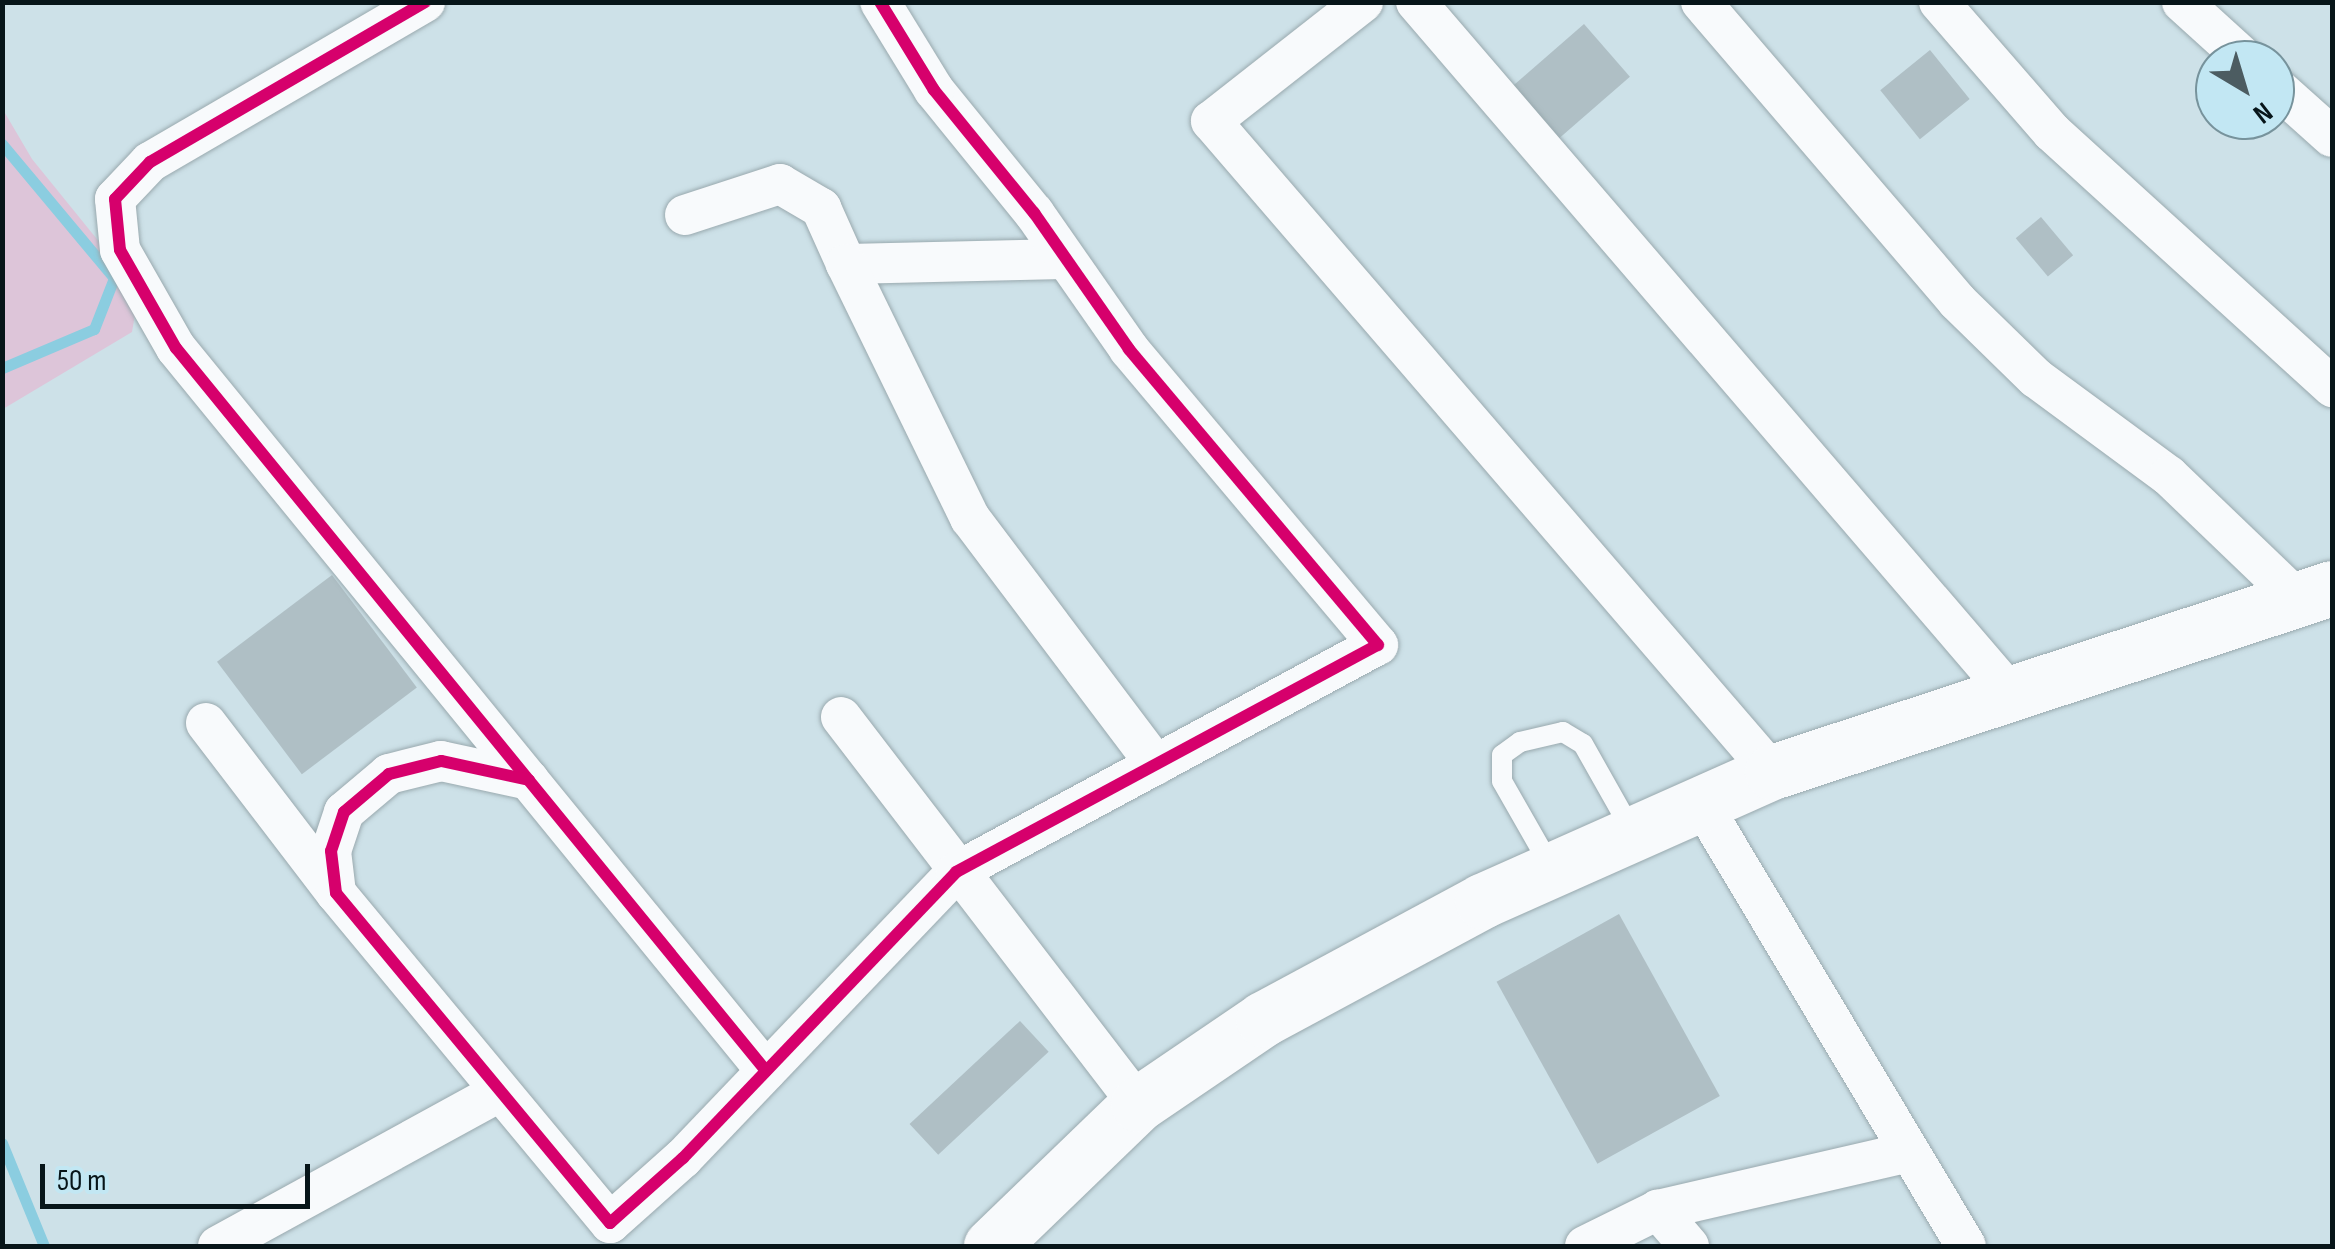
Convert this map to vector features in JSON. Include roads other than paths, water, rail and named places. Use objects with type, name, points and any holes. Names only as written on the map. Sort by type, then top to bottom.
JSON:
[{"type":"main road","points":[[991,1246],[1138,1104],[1263,1019],[1552,869],[1772,772],[2314,593]]},
{"type":"street","points":[[425,2],[150,162],[115,199],[120,250],[176,348],[766,1071]]},
{"type":"street","points":[[206,723],[497,1093],[598,1235],[766,1071],[956,872],[1378,645],[1129,349],[1065,258],[934,90],[880,2]]},
{"type":"street","points":[[1363,2],[1212,121],[1772,772]]},
{"type":"street","points":[[1416,2],[2008,691]]},
{"type":"street","points":[[1701,2],[1956,301],[2036,378],[2169,476],[2314,593]]},
{"type":"street","points":[[1939,2],[2052,132],[2332,387]]},
{"type":"street","points":[[2182,2],[2224,40]]},
{"type":"street","points":[[2295,104],[2332,137]]},
{"type":"street","points":[[685,215],[780,184],[821,208],[970,518],[1156,765]]},
{"type":"street","points":[[846,264],[1065,258]]},
{"type":"street","points":[[841,718],[1138,1104]]},
{"type":"street","points":[[336,893],[331,851],[344,812],[390,774],[441,761],[530,780]]},
{"type":"street","points":[[1700,801],[1966,1246]]},
{"type":"street","points":[[218,1246],[497,1093]]},
{"type":"street","points":[[1585,1246],[1658,1210],[1909,1152]]},
{"type":"street","points":[[1658,1210],[1689,1246]]},
{"type":"lane","points":[[1552,869],[1502,780],[1502,755],[1520,742],[1563,732],[1582,744],[1633,832]]},
{"type":"waterway","points":[[2,144],[114,278],[94,329],[2,368]]},
{"type":"waterway","points":[[2,1143],[44,1246]]}]
